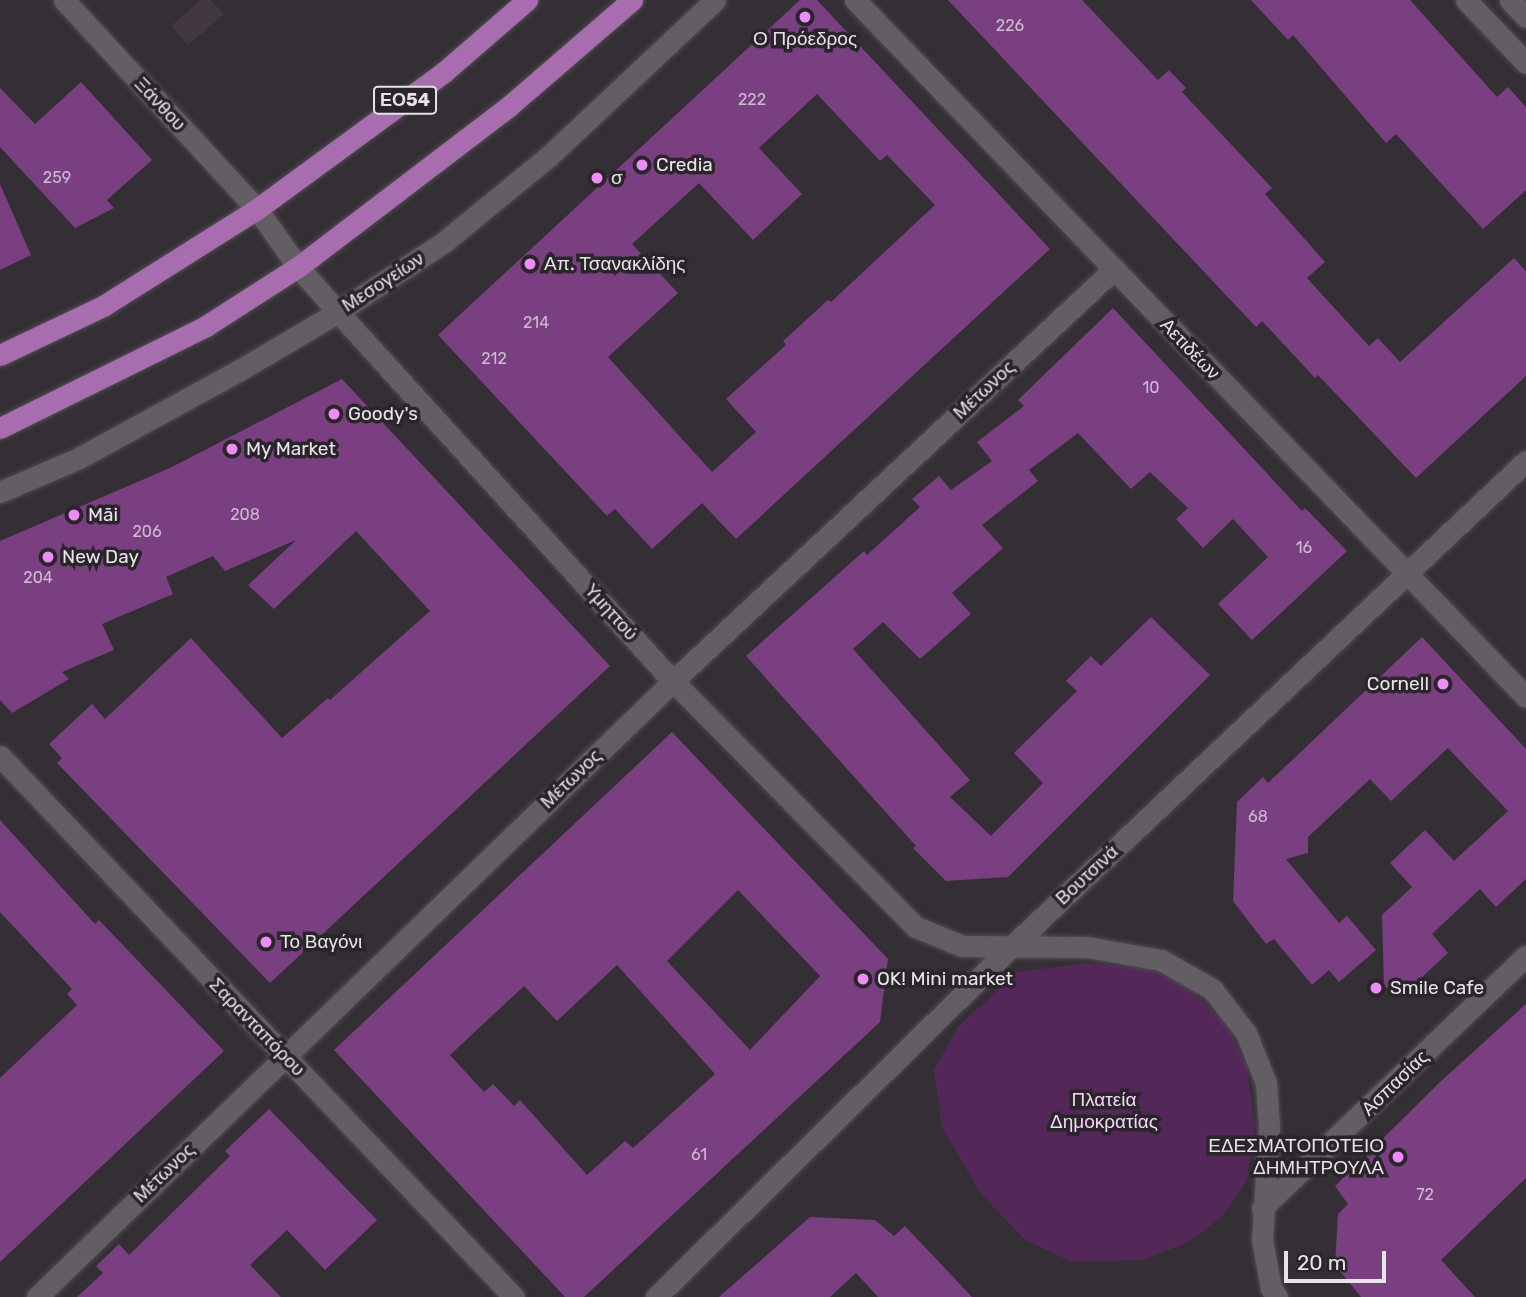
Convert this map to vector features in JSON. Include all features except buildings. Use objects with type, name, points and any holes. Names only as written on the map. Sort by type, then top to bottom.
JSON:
[{"type":"main road","name":"ΕΟ54","points":[[0,355],[103,306],[257,209],[444,72],[527,0]]},
{"type":"main road","points":[[0,428],[206,326],[298,267],[508,107],[632,0]]},
{"type":"street","name":"Ξάνθου","points":[[64,0],[257,209]]},
{"type":"street","name":"Μεσογείων","points":[[0,492],[90,451],[218,383],[338,312],[444,242],[548,158],[715,0]]},
{"type":"street","name":"Αετιδέων","points":[[855,0],[1526,697]]},
{"type":"street","points":[[1466,0],[1526,63]]},
{"type":"street","points":[[1510,0],[1526,17]]},
{"type":"street","name":"Υμηττού","points":[[257,209],[298,267],[673,681],[916,927],[962,946],[1087,947],[1161,960],[1212,989],[1246,1033],[1266,1083],[1269,1126],[1262,1208]]},
{"type":"street","name":"Μέτωνος","points":[[37,1297],[673,681],[1114,269]]},
{"type":"street","name":"Βουτσινά","points":[[656,1297],[1011,947],[1526,461]]},
{"type":"street","name":"Σαρανταπόρου","points":[[0,756],[514,1297]]},
{"type":"street","name":"Ασπασίας","points":[[1262,1208],[1526,956]]},
{"type":"street","points":[[1262,1208],[1262,1240],[1271,1288],[1277,1297]]},
{"type":"shaded area","points":[[201,0],[211,0],[224,14],[188,45],[171,26]]},
{"type":"green space","name":"Πλατεία Δημοκρατίας","points":[[1087,963],[1147,968],[1192,989],[1227,1026],[1246,1065],[1255,1124],[1247,1180],[1223,1216],[1187,1243],[1142,1260],[1072,1262],[1025,1240],[981,1194],[942,1127],[934,1070],[958,1027],[1017,972]]},
{"type":"place","name":"Ο Πρόεδρος","points":[[805,17]]},
{"type":"place","name":"Credia","points":[[642,165]]},
{"type":"place","name":"σ","points":[[597,178]]},
{"type":"place","name":"Απ. Τσανακλίδης","points":[[530,264]]},
{"type":"place","name":"Goody's","points":[[334,414]]},
{"type":"place","name":"My Market","points":[[232,449]]},
{"type":"place","name":"Māi","points":[[74,515]]},
{"type":"place","name":"New Day","points":[[48,557]]},
{"type":"place","name":"Cornell","points":[[1443,684]]},
{"type":"place","name":"Το Βαγόνι","points":[[266,942]]},
{"type":"place","name":"OK! Mini market","points":[[863,979]]},
{"type":"place","name":"Smile Cafe","points":[[1376,988]]},
{"type":"place","name":"ΕΔΕΣΜΑΤΟΠΟΤΕΙΟ ΔΗΜΗΤΡΟΥΛΑ","points":[[1398,1157]]}]
